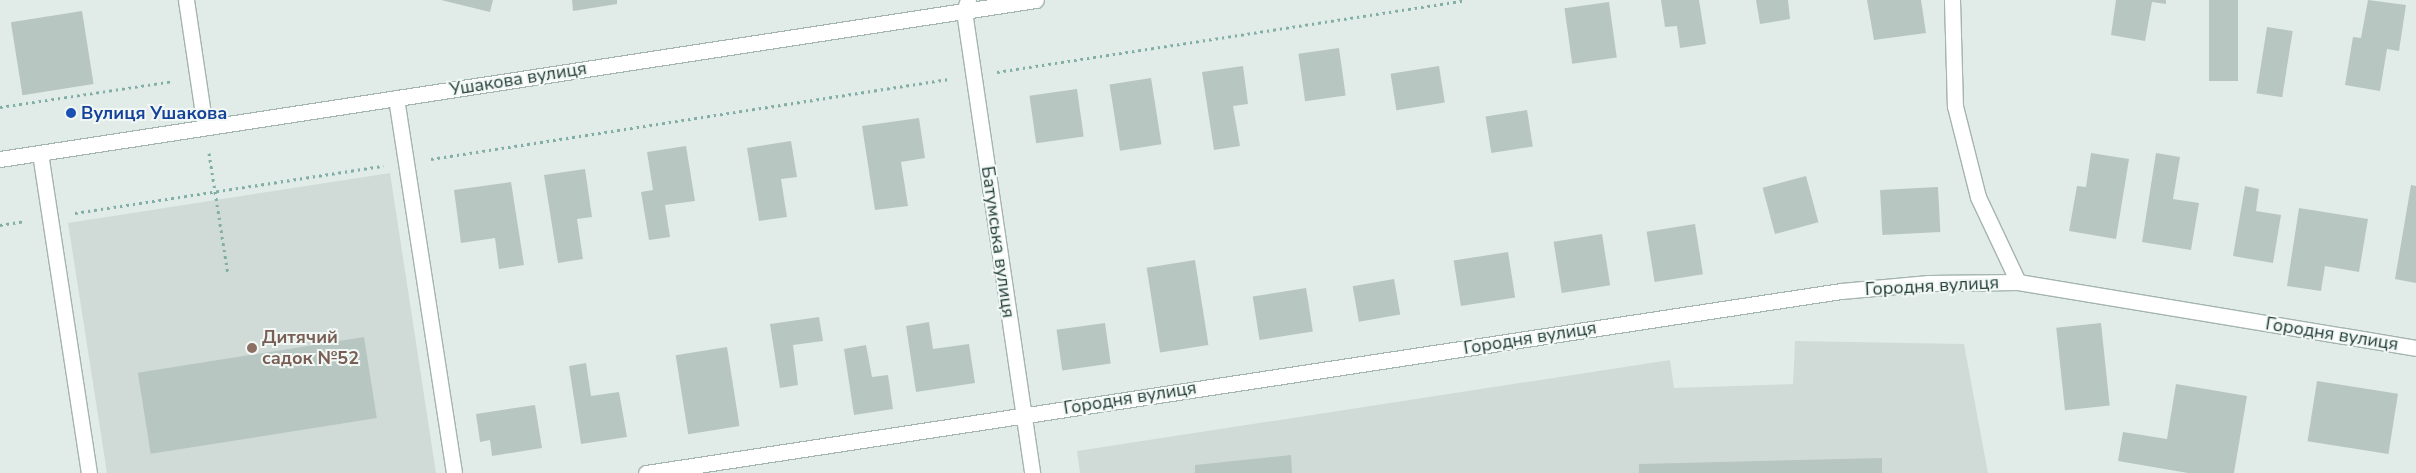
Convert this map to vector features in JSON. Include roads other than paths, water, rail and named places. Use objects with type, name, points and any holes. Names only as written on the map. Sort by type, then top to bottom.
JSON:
[{"type":"street","points":[[186,0],[205,127]]},
{"type":"street","name":"Ушакова вулиця","points":[[0,159],[396,98],[966,5],[1036,0]]},
{"type":"street","points":[[1952,0],[1955,106],[1978,197],[2018,282]]},
{"type":"street","name":"Батумська вулиця","points":[[966,5],[974,75],[1032,473]]},
{"type":"street","points":[[396,98],[454,473]]},
{"type":"street","points":[[40,153],[89,473]]},
{"type":"street","name":"Городня вулиця","points":[[646,473],[1023,414],[1841,291],[2018,282],[2416,348]]},
{"type":"place","name":"Вулиця Ушакова","points":[[71,113]]},
{"type":"place","name":"Дитячий садок №52","points":[[252,348]]}]
